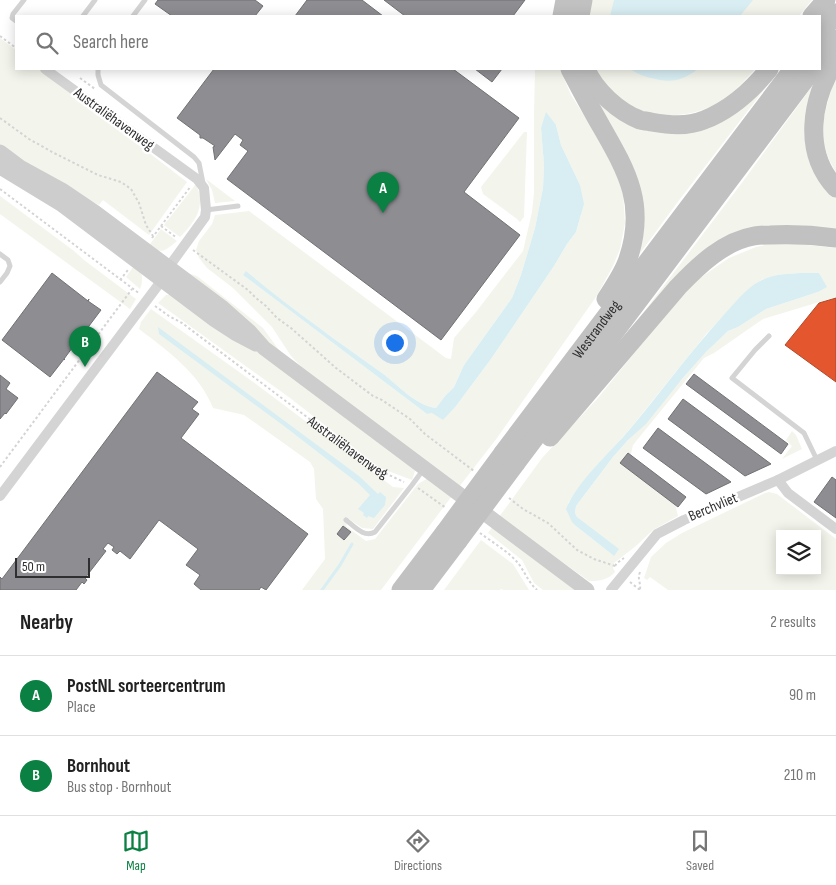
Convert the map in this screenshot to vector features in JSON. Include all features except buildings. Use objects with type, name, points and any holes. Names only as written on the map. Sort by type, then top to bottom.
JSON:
[{"type":"highway","points":[[562,15],[565,0]]},
{"type":"highway","points":[[580,15],[583,0]]},
{"type":"highway","points":[[813,15],[826,0]]},
{"type":"highway","points":[[821,33],[836,13]]},
{"type":"highway","points":[[821,59],[836,39]]},
{"type":"highway","points":[[836,60],[817,100],[813,119],[813,139],[821,167],[836,188]]},
{"type":"highway","points":[[538,408],[619,278],[627,262],[635,227],[635,208],[625,168],[571,70]]},
{"type":"highway","points":[[586,70],[597,89],[611,103],[640,120],[674,125],[703,121],[730,107],[768,70]]},
{"type":"highway","name":"Westrandweg","points":[[421,590],[451,537],[502,494],[538,408],[792,70]]},
{"type":"highway","name":"Westrandweg","points":[[401,590],[451,537],[515,462],[812,70]]},
{"type":"highway","points":[[515,462],[606,370],[696,268],[715,254],[734,243],[754,236],[814,235],[836,238]]},
{"type":"street","name":"Australiëhavenweg","points":[[46,70],[196,179],[204,188]]},
{"type":"street","name":"Australiëhavenweg","points":[[0,152],[20,167],[72,197],[235,333],[264,348],[587,590]]},
{"type":"street","name":"Australiëhavenweg","points":[[0,167],[140,255]]},
{"type":"street","points":[[0,496],[203,220],[206,210],[204,188]]},
{"type":"street","name":"Berchvliet","points":[[611,590],[657,534],[836,452]]},
{"type":"street","points":[[778,480],[788,493],[836,529]]},
{"type":"lane","points":[[15,20],[12,18],[13,14],[24,0]]},
{"type":"lane","points":[[84,15],[95,0]]},
{"type":"lane","points":[[134,15],[145,0]]},
{"type":"lane","points":[[98,70],[101,85],[194,157],[199,163],[204,188]]},
{"type":"lane","points":[[206,210],[238,206]]},
{"type":"lane","points":[[0,254],[8,260],[10,266],[0,282]]},
{"type":"lane","points":[[769,336],[732,378],[804,433],[817,461]]},
{"type":"lane","points":[[346,520],[364,534],[370,535],[375,532],[424,467]]},
{"type":"path","points":[[0,36],[15,47]]},
{"type":"path","points":[[0,118],[29,139],[54,153],[98,175],[120,182],[131,189],[146,225],[154,236]]},
{"type":"path","points":[[120,280],[196,179]]},
{"type":"path","points":[[0,188],[139,294]]},
{"type":"path","points":[[161,226],[248,290],[277,318],[336,368],[373,396],[410,419],[425,434],[480,476]]},
{"type":"path","points":[[0,467],[132,289]]},
{"type":"path","name":"Australiëhavenweg","points":[[154,305],[376,469],[421,489],[450,511]]},
{"type":"path","points":[[502,494],[548,523],[577,550],[594,559],[615,566]]},
{"type":"path","points":[[474,528],[512,557],[519,564],[529,582],[537,590]]},
{"type":"shaded area","points":[[592,0],[812,0],[800,15],[587,15]]},
{"type":"shaded area","points":[[614,0],[753,0],[741,15],[610,15]]},
{"type":"shaded area","points":[[0,38],[15,49],[15,70],[41,70],[187,182],[149,235],[103,200],[99,205],[50,181],[0,145]]},
{"type":"shaded area","points":[[829,63],[810,114],[836,196],[836,234],[743,235],[596,375],[741,184]]},
{"type":"shaded area","points":[[535,70],[560,70],[571,95],[610,156],[623,193],[625,223],[620,249],[596,297],[497,438],[459,487],[309,375],[291,356],[272,327],[233,288],[207,268],[199,258],[196,250],[199,241],[212,224],[215,215],[249,211],[446,358],[451,359],[454,338],[523,251],[532,212],[534,193]],"holes":[[[556,125],[561,145],[580,185],[581,215],[576,232],[554,266],[491,359],[456,406],[427,414],[243,275],[246,272],[414,399],[436,408],[454,387],[464,365],[512,298],[521,275],[535,228],[543,188],[544,165],[541,128]]]},
{"type":"shaded area","points":[[595,70],[754,70],[726,98],[714,105],[689,114],[662,115],[636,109],[624,102],[605,85]]},
{"type":"shaded area","points":[[632,70],[696,70],[682,78],[668,81],[647,77]]},
{"type":"shaded area","points":[[772,70],[779,70],[624,275],[639,211],[596,95],[686,129]]},
{"type":"shaded area","points":[[836,79],[836,173],[827,154],[823,126],[826,109]]},
{"type":"shaded area","points":[[546,112],[556,125],[561,145],[580,185],[584,204],[576,232],[491,359],[456,406],[443,420],[432,413],[427,414],[243,275],[246,271],[414,399],[436,408],[454,387],[464,365],[512,298],[521,275],[535,228],[543,188],[544,165],[541,128]]},
{"type":"shaded area","points":[[524,132],[527,132],[524,217],[520,222],[483,194],[481,187]]},
{"type":"shaded area","points":[[206,179],[235,201],[215,203],[212,190]]},
{"type":"shaded area","points":[[196,184],[200,199],[198,213],[191,225],[180,237],[164,225]]},
{"type":"shaded area","points":[[0,196],[136,299],[130,309],[0,214]]},
{"type":"shaded area","points":[[161,229],[177,241],[161,251],[148,247]]},
{"type":"shaded area","points":[[779,242],[836,248],[836,297],[763,319],[704,358],[633,445],[629,463],[675,504],[678,516],[653,530],[614,563],[613,568],[615,572],[610,577],[589,581],[499,517],[542,458],[598,398],[656,326],[697,280],[729,258],[756,247]],"holes":[[[819,273],[826,287],[818,292],[766,309],[738,327],[728,331],[706,352],[613,457],[576,506],[575,513],[577,517],[614,556],[576,526],[568,503],[583,482],[629,430],[707,333],[761,280],[777,275]]]},
{"type":"shaded area","points":[[136,263],[142,276],[140,289],[126,277]]},
{"type":"shaded area","points":[[184,272],[197,276],[263,328],[287,361]]},
{"type":"shaded area","points":[[819,273],[827,287],[818,292],[766,309],[738,327],[728,331],[682,379],[646,424],[613,457],[576,506],[575,513],[577,517],[619,549],[614,556],[572,522],[566,509],[571,498],[595,467],[630,429],[710,331],[744,293],[755,284],[770,277]]},
{"type":"shaded area","points":[[166,295],[181,295],[416,468],[412,480],[380,468],[290,398],[158,303]]},
{"type":"shaded area","points":[[151,309],[256,384],[393,487],[404,488],[373,529],[362,528],[349,519],[346,526],[366,541],[375,539],[418,484],[428,478],[452,496],[381,590],[302,590],[325,559],[323,509],[316,499],[314,469],[310,462],[244,415],[213,408],[207,395],[191,373],[171,354],[139,329],[141,322]]},
{"type":"shaded area","points":[[158,327],[359,476],[378,494],[380,492],[386,497],[385,505],[374,518],[368,516],[367,518],[363,515],[364,513],[358,509],[370,495],[359,484],[159,334]]},
{"type":"shaded area","points":[[792,431],[796,435],[802,449],[782,459],[792,446],[786,440]]},
{"type":"shaded area","points":[[765,493],[777,494],[836,539],[836,590],[668,590],[650,577],[647,580],[644,578],[651,557],[666,543],[682,533]]},
{"type":"shaded area","points":[[493,526],[576,590],[543,590],[534,583],[522,560],[488,533]]},
{"type":"shaded area","points":[[481,540],[513,564],[529,590],[444,590]]},
{"type":"waterway","points":[[322,590],[352,544]]},
{"type":"place","name":"PostNL sorteercentrum","points":[[383,213]]},
{"type":"place","name":"Bornhout","points":[[85,367]]}]
